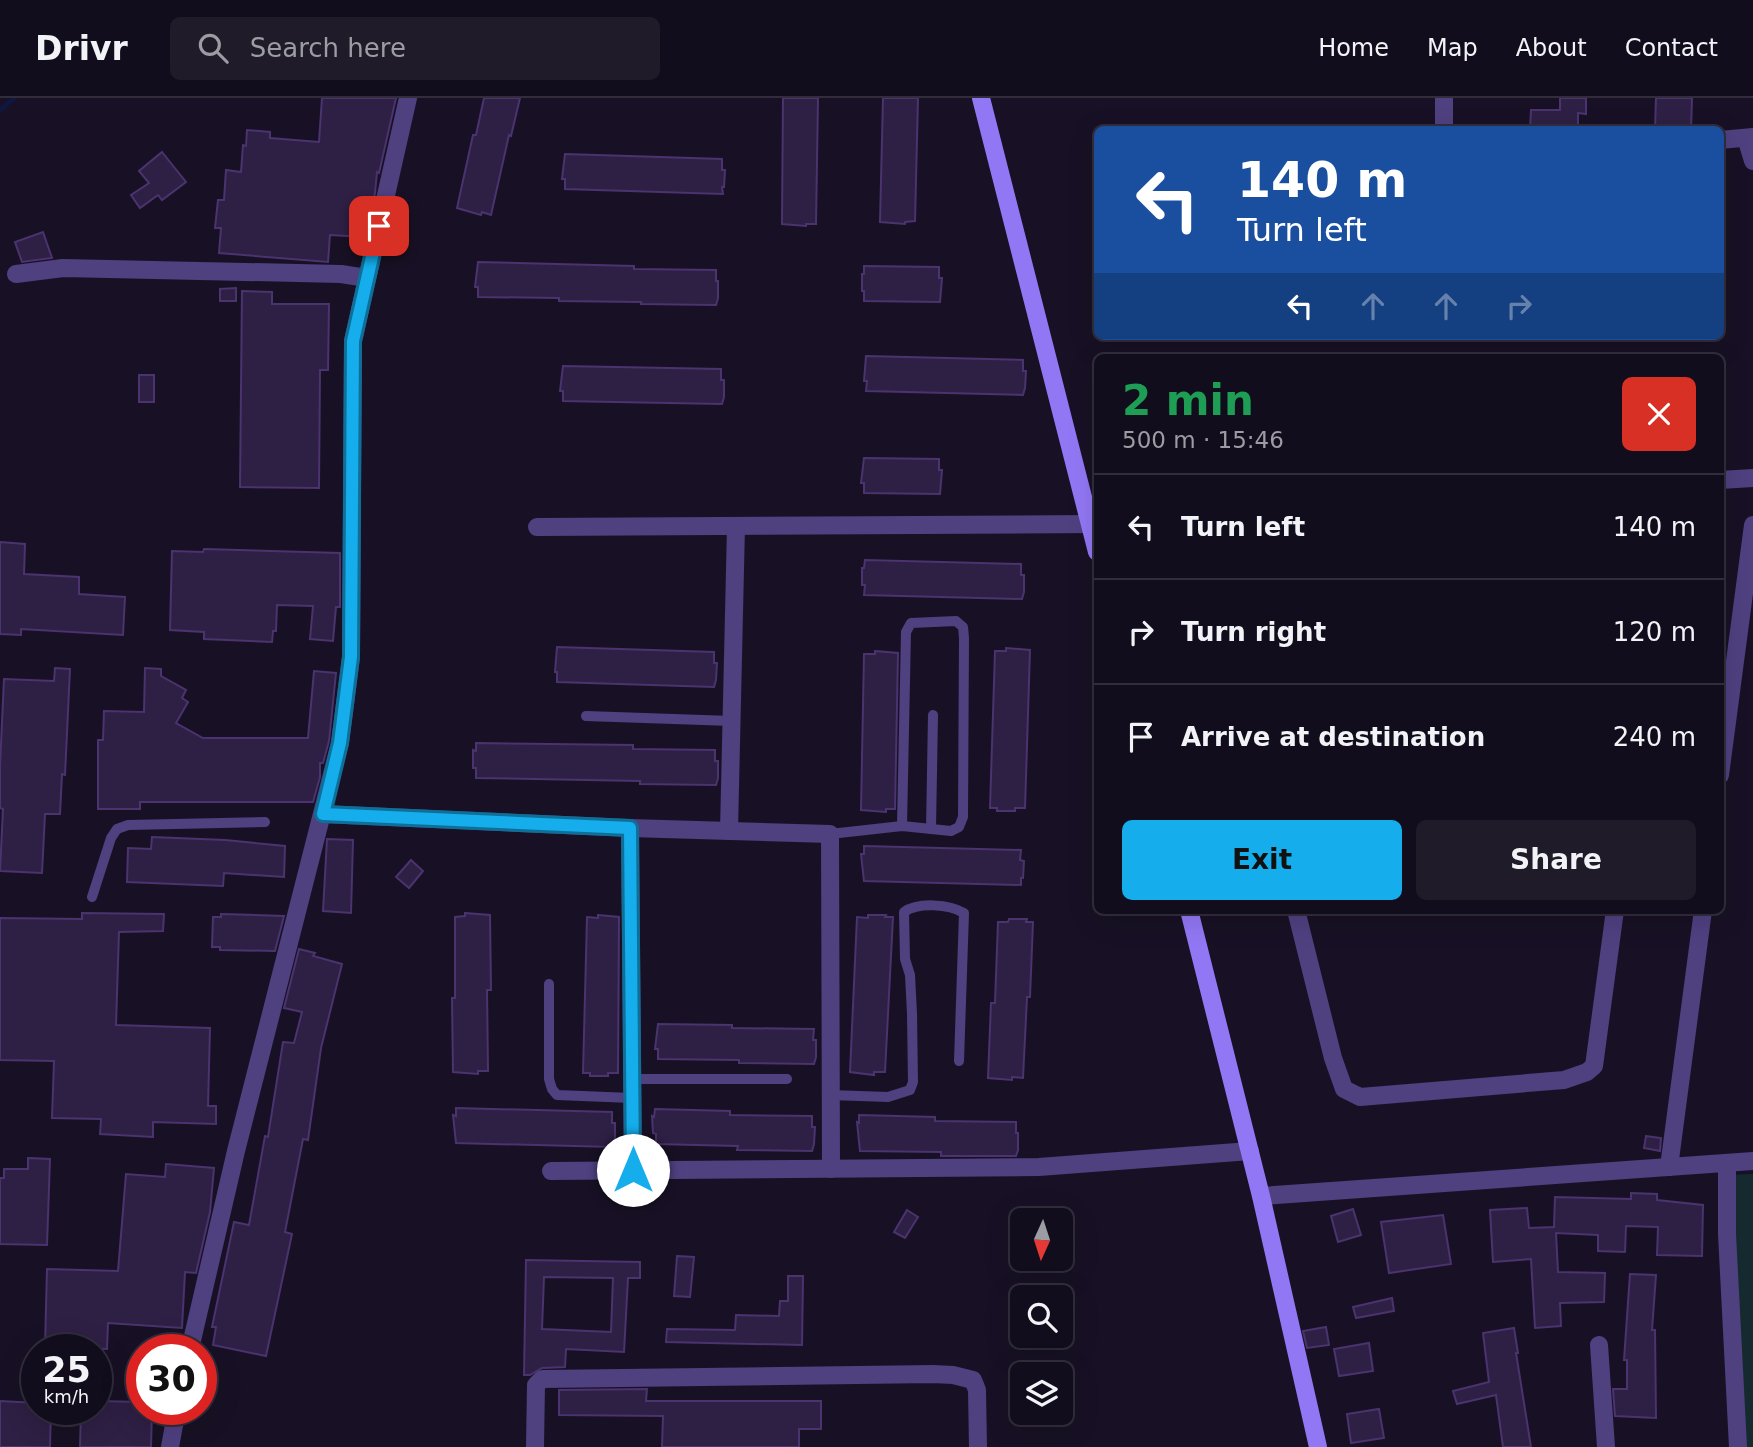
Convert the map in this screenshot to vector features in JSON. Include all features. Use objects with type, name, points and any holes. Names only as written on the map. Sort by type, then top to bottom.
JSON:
[{"type":"street","points":[[193,1334],[236,1151],[340,743],[351,657],[353,341],[408,98]]},
{"type":"street","points":[[537,527],[1094,524],[982,98]]},
{"type":"street","points":[[1444,98],[1444,126]]},
{"type":"street","points":[[1724,140],[1750,137],[1753,161]]},
{"type":"street","points":[[16,274],[63,268],[341,274],[368,278]]},
{"type":"street","points":[[1724,480],[1753,478]]},
{"type":"street","points":[[1724,745],[1753,525]]},
{"type":"street","points":[[729,831],[736,526]]},
{"type":"street","points":[[323,814],[830,834],[831,1168]]},
{"type":"street","points":[[630,828],[633,1170]]},
{"type":"street","points":[[1190,914],[1261,1196],[1318,1447]]},
{"type":"street","points":[[1297,914],[1333,1058],[1345,1089],[1360,1097],[1564,1080],[1587,1072],[1594,1066],[1614,914]]},
{"type":"street","points":[[1669,1167],[1702,914]]},
{"type":"street","points":[[551,1171],[1039,1167],[1250,1151]]},
{"type":"street","points":[[1261,1196],[1753,1161]]},
{"type":"street","points":[[1727,1163],[1727,1234],[1738,1447]]},
{"type":"street","points":[[1599,1345],[1606,1447]]},
{"type":"street","points":[[535,1447],[536,1385],[542,1379],[933,1374],[973,1380],[977,1390],[978,1447]]},
{"type":"street","points":[[170,1447],[174,1425]]},
{"type":"lane","points":[[830,834],[902,826],[951,831],[959,827],[963,817],[964,638],[963,627],[956,621],[911,623],[906,632],[902,826]]},
{"type":"lane","points":[[931,829],[933,715]]},
{"type":"lane","points":[[586,716],[732,722]]},
{"type":"lane","points":[[92,897],[111,838],[117,829],[128,825],[265,822]]},
{"type":"lane","points":[[830,1095],[888,1097],[910,1090],[913,1082],[912,1014],[910,975],[905,959],[904,912],[910,908],[942,906],[964,912],[959,1061]]},
{"type":"lane","points":[[549,984],[549,1079],[552,1089],[557,1095],[632,1098]]},
{"type":"lane","points":[[632,1079],[787,1079]]},
{"type":"green space","points":[[1753,1174],[1753,1447],[1741,1447],[1729,1175]]},
{"type":"building","points":[[322,98],[396,98],[379,173],[377,172],[365,237],[330,235],[328,262],[219,253],[221,228],[215,228],[218,200],[224,200],[226,170],[241,172],[247,130],[270,132],[270,138],[319,142]]},
{"type":"building","points":[[484,98],[520,98],[491,215],[457,208]]},
{"type":"building","points":[[783,98],[818,98],[816,224],[782,224]]},
{"type":"building","points":[[883,98],[918,98],[915,221],[905,224],[880,222]]},
{"type":"building","points":[[1560,98],[1586,98],[1586,114],[1578,113],[1578,126],[1530,126],[1531,110],[1560,110]]},
{"type":"building","points":[[1656,98],[1692,98],[1691,126],[1655,126]]},
{"type":"building","points":[[162,152],[186,182],[162,200],[158,195],[140,208],[131,195],[149,183],[139,171]]},
{"type":"building","points":[[565,154],[722,159],[722,170],[725,170],[723,194],[565,189],[565,179],[562,179]]},
{"type":"building","points":[[43,232],[52,258],[22,262],[15,242]]},
{"type":"building","points":[[478,262],[716,270],[718,298],[716,305],[478,297],[478,287],[475,287]]},
{"type":"building","points":[[864,266],[939,267],[939,278],[942,278],[940,302],[864,301]]},
{"type":"building","points":[[236,288],[236,301],[220,301],[220,289]]},
{"type":"building","points":[[242,291],[272,292],[272,304],[329,304],[328,370],[320,370],[319,488],[240,487]]},
{"type":"building","points":[[866,356],[1023,360],[1023,371],[1026,371],[1025,388],[1023,395],[866,391]]},
{"type":"building","points":[[563,366],[721,369],[724,397],[722,404],[563,401],[563,391],[560,391]]},
{"type":"building","points":[[139,375],[154,375],[154,402],[139,402]]},
{"type":"building","points":[[864,458],[939,459],[939,470],[942,470],[940,494],[864,493],[864,483],[861,483]]},
{"type":"building","points":[[0,542],[25,544],[24,574],[79,577],[79,594],[125,597],[123,635],[21,629],[21,635],[0,634]]},
{"type":"building","points":[[204,549],[340,553],[340,607],[336,607],[333,641],[310,639],[313,606],[277,605],[276,631],[273,631],[272,642],[204,639],[204,632],[170,630],[172,551],[203,552]]},
{"type":"building","points":[[865,560],[1021,564],[1024,592],[1022,599],[864,595],[862,568]]},
{"type":"building","points":[[557,647],[714,652],[714,663],[717,663],[716,680],[714,687],[557,682]]},
{"type":"building","points":[[1006,648],[1030,650],[1025,808],[997,811],[997,808],[990,808],[995,651],[1006,651]]},
{"type":"building","points":[[875,651],[898,653],[895,809],[886,809],[886,812],[861,810],[864,654],[875,654]]},
{"type":"building","points":[[55,668],[70,669],[65,775],[62,774],[60,814],[45,814],[42,873],[0,871],[3,809],[0,808],[0,766],[4,679],[54,681]]},
{"type":"building","points":[[145,668],[161,669],[161,676],[186,690],[182,698],[188,702],[176,723],[203,738],[308,738],[314,671],[336,673],[329,741],[323,763],[320,763],[320,777],[313,802],[140,802],[140,809],[98,809],[98,740],[103,740],[104,711],[144,712]]},
{"type":"building","points":[[476,743],[633,745],[633,749],[715,750],[718,778],[716,785],[476,778],[473,750],[476,751]]},
{"type":"building","points":[[152,837],[285,846],[284,877],[224,873],[223,886],[127,882],[128,848],[151,849]]},
{"type":"building","points":[[327,839],[353,840],[351,913],[323,911]]},
{"type":"building","points":[[864,846],[1021,850],[1020,860],[1024,861],[1023,878],[1021,885],[864,881],[861,854],[864,854]]},
{"type":"building","points":[[411,860],[423,871],[409,888],[396,877]]},
{"type":"building","points":[[82,913],[164,914],[163,931],[119,932],[116,1025],[210,1028],[208,1106],[216,1106],[216,1124],[153,1122],[153,1137],[100,1134],[101,1119],[52,1118],[54,1061],[0,1060],[0,918],[82,919]]},
{"type":"building","points":[[465,913],[490,915],[488,1071],[478,1071],[478,1074],[453,1072],[455,917],[465,916]]},
{"type":"building","points":[[221,914],[284,916],[275,951],[220,950],[220,947],[212,947],[213,917],[221,917]]},
{"type":"building","points":[[598,915],[619,917],[618,1073],[608,1073],[608,1076],[590,1076],[590,1073],[583,1073],[587,917],[598,918]]},
{"type":"building","points":[[868,915],[893,917],[885,1072],[874,1072],[874,1075],[850,1072],[857,917],[868,918]]},
{"type":"building","points":[[1009,919],[1027,919],[1026,922],[1033,922],[1023,1078],[1012,1077],[1012,1080],[988,1078],[991,1003],[995,1003],[998,922],[1008,922]]},
{"type":"building","points":[[299,949],[342,964],[321,1048],[308,1140],[303,1139],[285,1232],[292,1234],[266,1356],[217,1346],[216,1327],[212,1327],[234,1222],[249,1225],[265,1136],[268,1137],[283,1042],[294,1043],[302,1012],[284,1008]]},
{"type":"building","points":[[658,1024],[814,1029],[816,1057],[814,1064],[658,1059],[658,1049],[655,1049]]},
{"type":"building","points":[[456,1108],[612,1112],[615,1140],[613,1147],[456,1143],[453,1115],[456,1116]]},
{"type":"building","points":[[655,1109],[730,1111],[730,1115],[812,1116],[812,1127],[815,1127],[814,1144],[812,1151],[737,1150],[738,1146],[656,1144],[652,1116],[654,1117]]},
{"type":"building","points":[[859,1115],[935,1117],[935,1121],[1016,1122],[1018,1150],[1016,1156],[941,1156],[941,1152],[860,1151],[857,1122],[859,1123]]},
{"type":"building","points":[[1646,1136],[1661,1138],[1660,1151],[1644,1148]]},
{"type":"building","points":[[28,1158],[50,1159],[47,1245],[0,1244],[0,1178],[4,1178],[4,1169],[28,1169]]},
{"type":"building","points":[[166,1164],[214,1168],[210,1212],[196,1273],[185,1272],[182,1328],[108,1323],[108,1334],[45,1334],[47,1269],[118,1271],[126,1174],[165,1177]]},
{"type":"building","points":[[1631,1193],[1657,1194],[1657,1200],[1703,1205],[1702,1256],[1657,1255],[1658,1227],[1626,1226],[1625,1252],[1598,1251],[1598,1235],[1556,1233],[1558,1272],[1605,1273],[1604,1302],[1560,1303],[1561,1326],[1535,1328],[1531,1259],[1493,1262],[1490,1210],[1527,1208],[1529,1228],[1554,1227],[1555,1197],[1631,1199]]},
{"type":"building","points":[[1353,1209],[1361,1235],[1338,1242],[1331,1216]]},
{"type":"building","points":[[907,1210],[918,1217],[905,1238],[894,1232]]},
{"type":"building","points":[[1443,1215],[1451,1264],[1389,1273],[1381,1222]]},
{"type":"building","points":[[677,1256],[694,1257],[690,1297],[674,1296]]},
{"type":"building","points":[[526,1260],[640,1262],[640,1278],[628,1278],[624,1352],[566,1349],[565,1367],[542,1368],[530,1375],[524,1375]],"holes":[[[544,1277],[613,1278],[611,1332],[542,1329]]]},
{"type":"building","points":[[1630,1274],[1656,1275],[1652,1330],[1655,1330],[1656,1418],[1615,1416],[1613,1389],[1627,1389],[1627,1360],[1624,1360]]},
{"type":"building","points":[[788,1276],[803,1276],[802,1345],[666,1342],[667,1329],[735,1330],[736,1315],[779,1316],[780,1301],[788,1301]]},
{"type":"building","points":[[1392,1298],[1394,1311],[1356,1318],[1353,1307]]},
{"type":"building","points":[[1326,1327],[1329,1345],[1307,1348],[1303,1331]]},
{"type":"building","points":[[1514,1328],[1531,1447],[1503,1447],[1496,1395],[1457,1404],[1453,1391],[1489,1382],[1483,1333]]},
{"type":"building","points":[[1369,1343],[1373,1371],[1339,1376],[1334,1349]]},
{"type":"building","points":[[647,1389],[646,1401],[821,1401],[821,1429],[799,1429],[799,1447],[662,1447],[663,1416],[559,1415],[559,1390]]},
{"type":"building","points":[[0,1401],[21,1402],[21,1425],[51,1425],[50,1447],[0,1447]]},
{"type":"building","points":[[112,1401],[126,1402],[126,1425],[152,1425],[151,1447],[80,1447],[81,1425],[112,1425]]},
{"type":"building","points":[[1379,1409],[1384,1438],[1351,1443],[1347,1414]]},
{"type":"waterway","points":[[0,110],[14,98]]},
{"type":"route","points":[[379,226],[353,341],[351,657],[340,743],[323,814],[630,828],[633,1170]]}]
